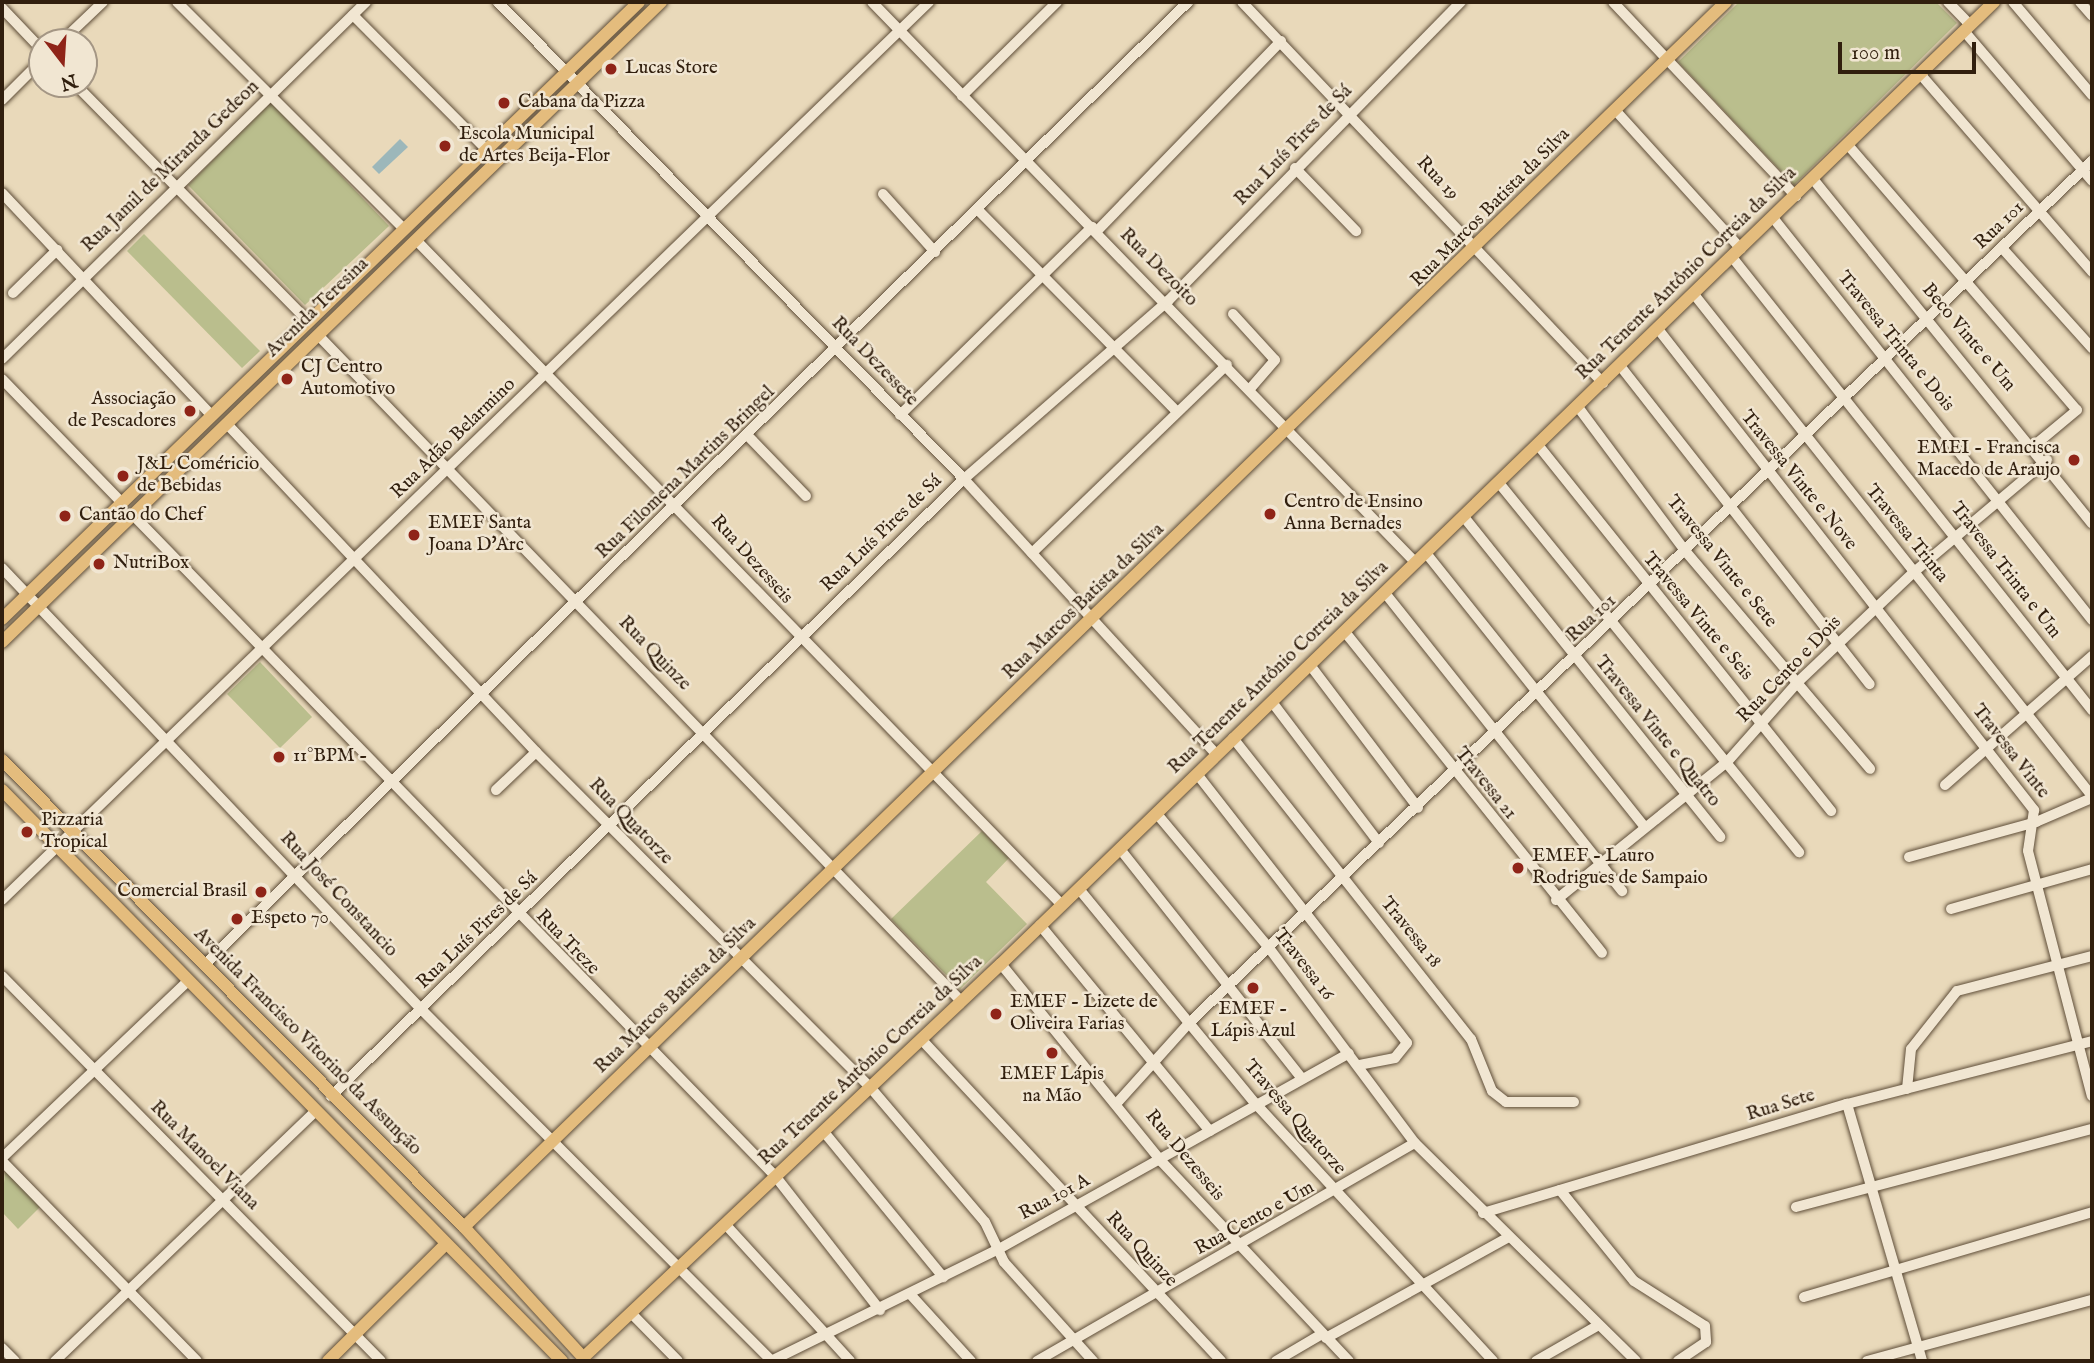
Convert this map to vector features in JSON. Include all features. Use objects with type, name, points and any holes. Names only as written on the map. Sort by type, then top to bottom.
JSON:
[{"type":"main road","name":"Avenida Teresina","points":[[2,619],[307,320],[639,2]]},
{"type":"main road","name":"Avenida Teresina","points":[[2,642],[661,2]]},
{"type":"main road","name":"Rua Marcos Batista da Silva","points":[[464,1227],[931,774],[1290,432],[1726,2]]},
{"type":"main road","name":"Rua Tenente Antônio Correia da Silva","points":[[569,1361],[585,1357],[1001,964],[1216,754],[1621,367],[1693,293],[1774,219],[1994,2]]},
{"type":"main road","points":[[624,16],[635,26]]},
{"type":"main road","points":[[597,42],[608,53]]},
{"type":"main road","points":[[266,360],[279,373]]},
{"type":"main road","name":"Avenida Francisco Vitorino da Assunção","points":[[2,760],[331,1096],[464,1227],[585,1357]]},
{"type":"main road","points":[[2,789],[16,774]]},
{"type":"main road","name":"Avenida Francisco Vitorino da Assunção","points":[[2,789],[562,1361]]},
{"type":"main road","points":[[189,980],[189,964],[204,965]]},
{"type":"main road","points":[[283,1077],[297,1061]]},
{"type":"main road","points":[[328,1361],[446,1244],[447,1227],[464,1227],[464,1245],[446,1244]]},
{"type":"street","points":[[76,28],[103,2]]},
{"type":"street","points":[[177,2],[403,228]]},
{"type":"street","name":"Rua Jamil de Miranda Gedeon","points":[[2,359],[366,2]]},
{"type":"street","name":"Rua Dezessete","points":[[498,2],[578,81],[708,220],[839,349],[964,479],[1216,754]]},
{"type":"street","name":"Rua Dezoito","points":[[872,2],[1094,230],[1168,301],[1290,432],[1421,558],[1538,693],[1644,826]]},
{"type":"street","name":"Rua Adão Belarmino","points":[[2,900],[547,372],[708,220],[929,2]]},
{"type":"street","points":[[962,96],[1057,2]]},
{"type":"street","name":"Rua Filomena Martins Bringel","points":[[204,965],[294,874],[839,349],[1188,2]]},
{"type":"street","name":"Rua 19","points":[[1242,2],[1350,111],[1603,383]]},
{"type":"street","name":"Rua Luís Pires de Sá","points":[[331,1096],[519,918],[610,825],[707,735],[799,640],[964,479],[1168,301],[1350,111],[1461,2]]},
{"type":"street","points":[[1613,2],[1669,57],[1796,196]]},
{"type":"street","points":[[1948,2],[2092,181]]},
{"type":"street","points":[[2013,2],[2092,95]]},
{"type":"street","points":[[2080,2],[2092,16]]},
{"type":"street","points":[[2,8],[28,35]]},
{"type":"street","points":[[353,15],[486,149]]},
{"type":"street","points":[[900,415],[1040,275],[1094,230],[1281,41]]},
{"type":"street","points":[[2,100],[28,74]]},
{"type":"street","points":[[1921,75],[2092,272]]},
{"type":"street","points":[[89,98],[307,320]]},
{"type":"street","name":"Travessa Trinta e Um","points":[[1616,111],[1737,253],[1844,399],[1956,535],[2092,710]]},
{"type":"street","points":[[1848,145],[2077,410],[2035,445]]},
{"type":"street","name":"Rua 101","points":[[1117,1103],[1151,1061],[1189,1022],[1496,736],[2092,161]]},
{"type":"street","points":[[1296,168],[1356,232]]},
{"type":"street","name":"Beco Vinte e Um","points":[[1813,179],[2035,445],[2092,523]]},
{"type":"street","points":[[2,193],[211,415]]},
{"type":"street","points":[[883,194],[935,252]]},
{"type":"street","points":[[979,211],[1040,275],[1117,346],[1177,412]]},
{"type":"street","name":"Travessa Trinta e Dois","points":[[1774,219],[1885,360],[2000,499],[2092,620]]},
{"type":"street","name":"Rua Dezesseis","points":[[416,240],[678,505],[799,640],[1061,904]]},
{"type":"street","points":[[2003,248],[2092,348]]},
{"type":"street","points":[[13,293],[57,250]]},
{"type":"street","name":"Travessa Trinta","points":[[1693,293],[1804,436],[2026,710],[2092,797]]},
{"type":"street","points":[[1233,314],[1275,360],[1250,389]]},
{"type":"street","name":"Travessa Vinte e Nove","points":[[1658,329],[1878,606],[1910,656]]},
{"type":"street","name":"Rua Quinze","points":[[318,335],[579,601],[961,1001]]},
{"type":"street","points":[[1032,553],[1227,365]]},
{"type":"street","points":[[1621,367],[1870,684]]},
{"type":"street","points":[[2,379],[122,503]]},
{"type":"street","name":"Travessa Vinte e Sete","points":[[1577,407],[1687,553],[1870,769]]},
{"type":"street","name":"Rua Quatorze","points":[[227,424],[536,751],[870,1087],[985,1222],[997,1250],[1093,1361]]},
{"type":"street","points":[[749,437],[806,496]]},
{"type":"street","name":"Travessa Vinte e Seis","points":[[1538,445],[1648,590],[1763,721],[1831,811]]},
{"type":"street","name":"Rua Cento e Dois","points":[[1556,900],[1644,826],[1728,761],[1798,682],[1914,572],[2047,460]]},
{"type":"street","points":[[1499,483],[1612,624],[1728,761],[1799,852]]},
{"type":"street","name":"Rua Treze","points":[[133,515],[647,1050],[776,1177],[880,1310]]},
{"type":"street","name":"Travessa Vinte e Quatro","points":[[1464,517],[1720,837]]},
{"type":"street","name":"Rua José Constancio","points":[[2,568],[169,740],[421,1009],[771,1361]]},
{"type":"street","points":[[1385,593],[1496,736],[1622,891]]},
{"type":"street","name":"Travessa 21","points":[[1345,632],[1455,775],[1602,953]]},
{"type":"street","name":"Travessa Vinte","points":[[1910,656],[2035,810],[2036,822],[2027,839],[2092,1096]]},
{"type":"street","points":[[1945,785],[1986,750],[2026,710],[2092,656]]},
{"type":"street","points":[[1310,665],[1418,808]]},
{"type":"street","points":[[1272,702],[1379,843]]},
{"type":"street","name":"Travessa 18","points":[[1233,738],[1471,1039],[1499,1098],[1574,1102]]},
{"type":"street","points":[[496,790],[536,751]]},
{"type":"street","points":[[1197,774],[1408,1043],[1401,1055],[1360,1065]]},
{"type":"street","points":[[1909,857],[2036,822],[2092,797]]},
{"type":"street","name":"Travessa 16","points":[[1157,814],[1269,948],[1360,1065],[1415,1143]]},
{"type":"street","points":[[1120,849],[1231,982],[1301,1079]]},
{"type":"street","points":[[1951,909],[2092,869]]},
{"type":"street","name":"Travessa Quatorze","points":[[1079,889],[1255,1103],[1336,1194],[1493,1361]]},
{"type":"street","points":[[1040,925],[1210,1130]]},
{"type":"street","points":[[1907,1089],[1911,1049],[1957,991],[2092,956]]},
{"type":"street","name":"Rua Dezesseis","points":[[1001,964],[1117,1103],[1162,1162],[1349,1361]]},
{"type":"street","name":"Rua Manoel Viana","points":[[2,976],[381,1361]]},
{"type":"street","points":[[189,980],[2,1159],[197,1361]]},
{"type":"street","name":"Rua Quinze","points":[[921,1039],[1221,1361]]},
{"type":"street","name":"Rua Sete","points":[[1483,1213],[1847,1104],[2092,1041]]},
{"type":"street","name":"Rua 101 A","points":[[771,1361],[880,1310],[997,1250],[1162,1162],[1255,1103],[1349,1053]]},
{"type":"street","points":[[1847,1104],[1898,1265],[1922,1361]]},
{"type":"street","points":[[55,1361],[316,1111]]},
{"type":"street","points":[[1796,1207],[2092,1129]]},
{"type":"street","points":[[824,1132],[943,1277]]},
{"type":"street","points":[[1415,1143],[1507,1238],[1636,1361]]},
{"type":"street","name":"Rua Cento e Um","points":[[1037,1361],[1336,1194],[1415,1143]]},
{"type":"street","points":[[1560,1190],[1634,1281],[1695,1316],[1707,1337],[1678,1361]]},
{"type":"street","points":[[1804,1297],[1898,1265],[2092,1212]]},
{"type":"street","points":[[726,1225],[849,1361]]},
{"type":"street","points":[[1276,1361],[1425,1287],[1507,1238]]},
{"type":"street","points":[[910,1294],[971,1361]]},
{"type":"street","points":[[1867,1361],[2092,1300]]},
{"type":"street","points":[[632,1313],[678,1361]]},
{"type":"street","points":[[1536,1361],[1597,1326]]},
{"type":"street","points":[[2,1348],[15,1361]]},
{"type":"green space","points":[[1739,2],[1936,2],[1957,23],[1794,185],[1678,62]]},
{"type":"green space","points":[[271,102],[389,226],[305,305],[188,185]]},
{"type":"green space","points":[[144,234],[260,351],[242,368],[127,251]]},
{"type":"green space","points":[[260,662],[312,717],[280,748],[227,694]]},
{"type":"green space","points":[[982,831],[1009,858],[986,882],[1027,924],[960,989],[891,919]]},
{"type":"green space","points":[[5,1170],[41,1206],[18,1229],[2,1212]]},
{"type":"water","points":[[400,139],[408,147],[379,174],[372,167]]},
{"type":"place","name":"Lucas Store","points":[[611,69]]},
{"type":"place","name":"Cabana da Pizza","points":[[504,103]]},
{"type":"place","name":"Escola Municipal de Artes Beija-Flor","points":[[445,146]]},
{"type":"place","name":"CJ Centro Automotivo","points":[[287,379]]},
{"type":"place","name":"Associação de Pescadores","points":[[190,411]]},
{"type":"place","name":"EMEI - Francisca Macedo de Araujo","points":[[2074,460]]},
{"type":"place","name":"J&L Coméricio de Bebidas","points":[[123,476]]},
{"type":"place","name":"Centro de Ensino Anna Bernades","points":[[1270,514]]},
{"type":"place","name":"Cantão do Chef","points":[[65,516]]},
{"type":"place","name":"EMEF Santa Joana D'Arc","points":[[414,535]]},
{"type":"place","name":"NutriBox","points":[[99,564]]},
{"type":"place","name":"11°BPM -","points":[[279,757]]},
{"type":"place","name":"Pizzaria Tropical","points":[[27,832]]},
{"type":"place","name":"EMEF - Lauro Rodrigues de Sampaio","points":[[1518,868]]},
{"type":"place","name":"Comercial Brasil","points":[[261,892]]},
{"type":"place","name":"Espeto 70","points":[[237,919]]},
{"type":"place","name":"EMEF - Lápis Azul","points":[[1253,988]]},
{"type":"place","name":"EMEF - Lizete de Oliveira Farias","points":[[996,1014]]},
{"type":"place","name":"EMEF Lápis na Mão","points":[[1052,1053]]}]
